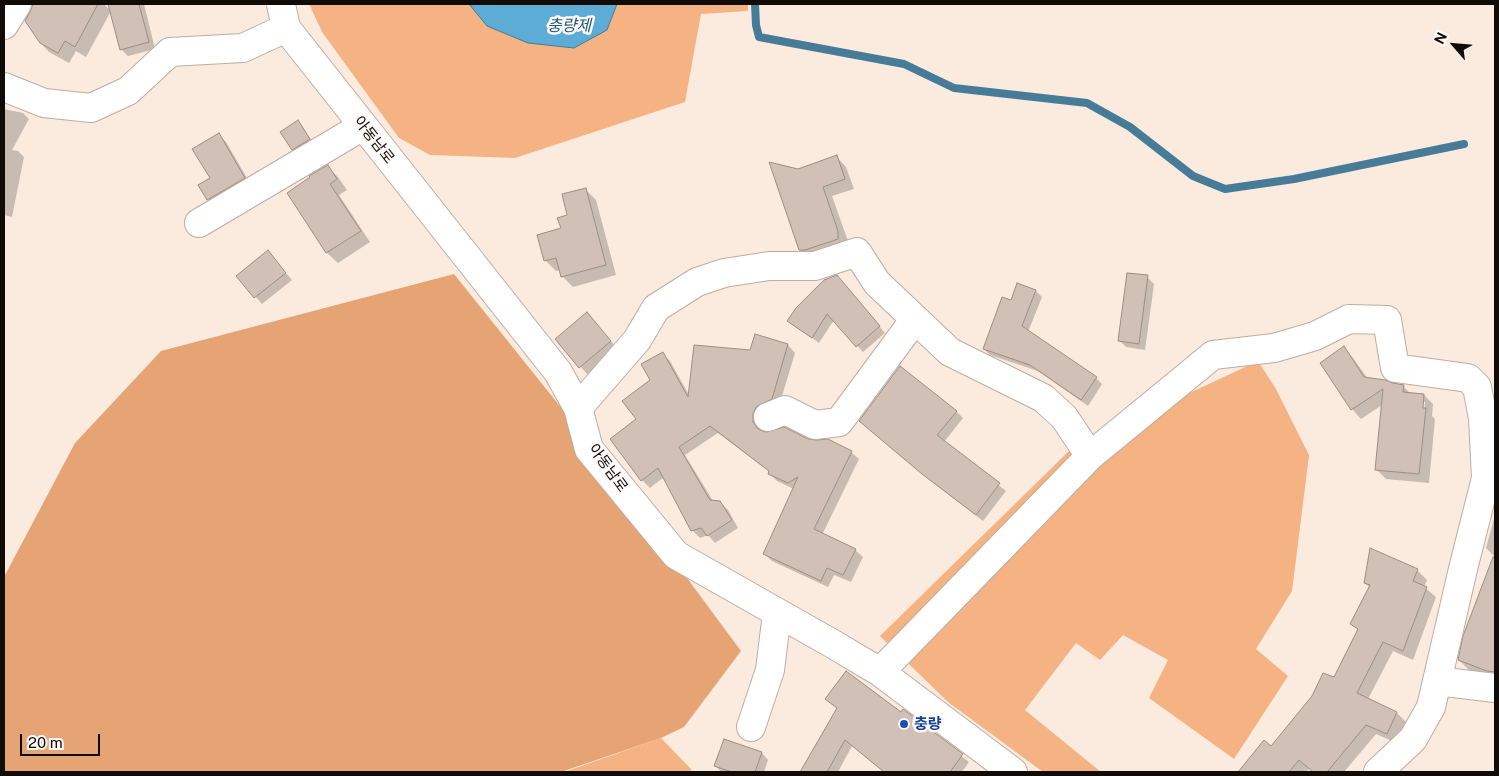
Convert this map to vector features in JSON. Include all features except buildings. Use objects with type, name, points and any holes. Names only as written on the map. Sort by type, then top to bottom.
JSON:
[{"type":"street","points":[[4,25],[17,4]]},
{"type":"street","points":[[4,87],[44,103],[91,108],[128,91],[170,52],[243,48],[283,16]]},
{"type":"street","name":"아동남로","points":[[283,16],[363,126],[558,372],[578,408],[589,449],[676,554],[880,672],[1014,772]]},
{"type":"street","points":[[199,223],[363,126]]},
{"type":"street","points":[[578,408],[637,340],[656,308],[697,282],[724,273],[768,266],[816,266],[857,252],[878,283],[950,352],[1042,398],[1064,417],[1090,456]]},
{"type":"street","points":[[768,417],[785,410],[815,425],[839,422],[915,319]]},
{"type":"street","points":[[880,672],[1090,456],[1213,355],[1274,348],[1316,336],[1349,319],[1387,320],[1395,368],[1468,378],[1477,387],[1484,418],[1486,478],[1462,569],[1431,707],[1413,739],[1378,772]]},
{"type":"street","points":[[751,728],[770,670],[777,613]]},
{"type":"street","points":[[1437,681],[1495,688]]},
{"type":"shaded area","points":[[309,4],[748,4],[748,11],[701,14],[685,102],[515,158],[430,155],[399,138],[322,32]]},
{"type":"shaded area","points":[[454,274],[559,405],[741,651],[684,727],[661,738],[561,772],[4,772],[4,577],[75,443],[161,351]]},
{"type":"shaded area","points":[[1258,361],[1276,389],[1309,455],[1292,591],[1256,649],[1288,676],[1234,759],[1149,698],[1168,660],[1123,635],[1100,660],[1076,643],[1025,710],[1101,772],[1043,772],[948,702],[880,636],[1072,448]]},
{"type":"shaded area","points":[[661,738],[692,770],[687,772],[564,772]]},
{"type":"water","name":"충량제","points":[[469,4],[617,4],[607,30],[574,48],[528,43],[487,26]]},
{"type":"waterway","points":[[755,4],[756,25],[759,37],[904,64],[954,88],[1087,103],[1130,127],[1193,176],[1225,189],[1294,179],[1464,144]]},
{"type":"place","name":"충량","points":[[904,724]]}]
